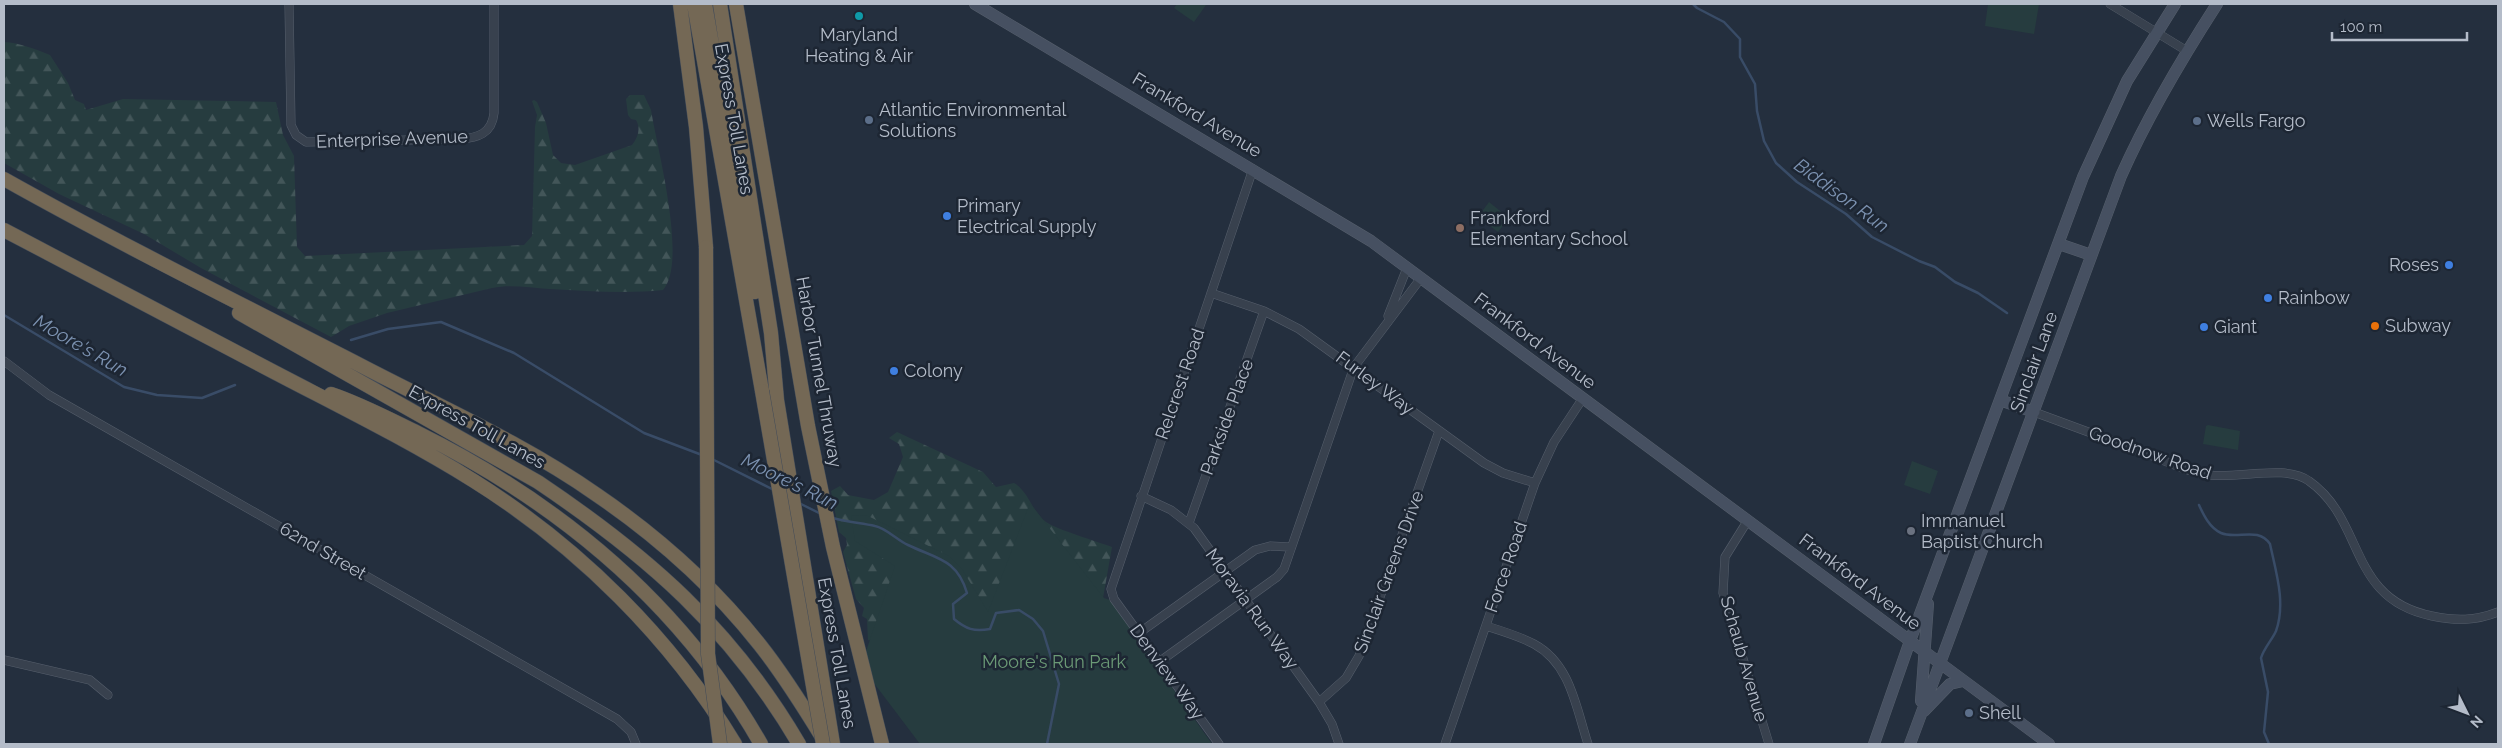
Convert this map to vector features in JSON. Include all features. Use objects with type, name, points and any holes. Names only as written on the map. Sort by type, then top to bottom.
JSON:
[{"type":"highway","points":[[680,4],[696,127],[706,247],[708,654],[720,744]]},
{"type":"highway","name":"Express Toll Lanes","points":[[694,4],[825,744]]},
{"type":"highway","points":[[705,4],[762,335],[777,400]]},
{"type":"highway","name":"Express Toll Lanes","points":[[720,4],[771,334],[777,400],[833,744]]},
{"type":"highway","name":"Harbor Tunnel Thruway","points":[[736,4],[808,426],[833,547],[882,744]]},
{"type":"highway","points":[[4,179],[74,218],[498,437],[596,494],[646,531],[686,567],[760,644],[787,681],[825,744]]},
{"type":"highway","name":"Express Toll Lanes","points":[[74,218],[538,482],[584,513],[631,550],[712,623],[744,661],[776,706],[799,744]]},
{"type":"highway","points":[[4,230],[447,465],[517,510],[556,540],[605,584],[646,626],[696,685],[736,744]]},
{"type":"highway","name":"Express Toll Lanes","points":[[288,379],[360,405],[449,449],[512,485],[573,528],[631,579],[693,645],[730,694],[761,744]]},
{"type":"street","name":"Enterprise Avenue","points":[[289,4],[291,125],[296,135],[306,142],[473,138],[487,131],[494,114],[494,4]]},
{"type":"street","name":"Frankford Avenue","points":[[975,4],[1348,226],[1421,278],[2049,744]]},
{"type":"street","points":[[989,4],[1011,24]]},
{"type":"street","points":[[2110,4],[2186,51]]},
{"type":"street","name":"Sinclair Lane","points":[[1874,744],[1910,641],[2000,400],[2106,125],[2127,81],[2175,4]]},
{"type":"street","name":"Sinclair Lane","points":[[1910,744],[2091,255],[2140,134],[2186,51],[2217,4]]},
{"type":"street","name":"Relcrest Road","points":[[1114,599],[1112,583],[1253,169]]},
{"type":"street","points":[[2059,244],[2091,255]]},
{"type":"street","points":[[1385,325],[1407,268]]},
{"type":"street","points":[[1159,662],[1277,577],[1284,569],[1290,547],[1354,367],[1421,278]]},
{"type":"street","name":"Furley Way","points":[[1211,293],[1264,311],[1311,336],[1489,466],[1535,483]]},
{"type":"street","name":"Parkside Place","points":[[1189,523],[1264,311]]},
{"type":"street","name":"62nd Street","points":[[4,361],[49,395],[617,719],[631,732],[636,744]]},
{"type":"street","name":"Force Road","points":[[1445,744],[1535,483],[1554,442],[1583,398]]},
{"type":"street","points":[[2000,400],[2034,412]]},
{"type":"street","name":"Goodnow Road","points":[[2034,412],[2206,475],[2243,476],[2278,472],[2305,478],[2333,504],[2363,566],[2385,595],[2403,606],[2428,616],[2450,620],[2471,620],[2498,612]]},
{"type":"street","name":"Sinclair Greens Drive","points":[[1319,702],[1346,678],[1359,656],[1439,431]]},
{"type":"street","name":"Moravia Run Way","points":[[1141,496],[1163,506],[1189,523],[1319,702],[1332,724],[1339,744]]},
{"type":"street","name":"Schaub Avenue","points":[[1748,520],[1725,557],[1723,593],[1769,744]]},
{"type":"street","points":[[1138,633],[1255,550],[1270,546],[1290,547]]},
{"type":"street","points":[[1920,715],[1929,593]]},
{"type":"street","name":"Denview Way","points":[[1114,599],[1220,744]]},
{"type":"street","points":[[1486,626],[1533,644],[1555,661],[1566,677],[1588,744]]},
{"type":"street","points":[[4,660],[90,680],[108,695]]},
{"type":"street","points":[[1920,715],[1950,684],[1963,681]]},
{"type":"green space","points":[[1177,4],[1206,5],[1194,22],[1174,8]]},
{"type":"green space","points":[[1988,4],[2039,4],[2034,34],[1985,26]]},
{"type":"green space","points":[[4,42],[22,45],[50,55],[68,83],[75,100],[84,104],[86,110],[123,99],[276,102],[283,135],[294,156],[297,247],[305,256],[524,245],[532,236],[535,127],[537,115],[532,101],[537,102],[546,123],[553,155],[561,163],[575,165],[632,145],[639,130],[636,120],[631,119],[628,115],[626,99],[630,95],[644,95],[651,110],[669,204],[673,255],[670,276],[663,290],[649,291],[593,291],[514,286],[492,288],[387,313],[349,326],[331,337],[201,268],[144,234],[59,194],[4,163]]},
{"type":"green space","points":[[1489,202],[1509,218],[1498,232],[1478,217]]},
{"type":"green space","points":[[2206,426],[2240,431],[2238,450],[2203,444]]},
{"type":"green space","points":[[897,432],[983,472],[996,487],[1014,483],[1023,491],[1037,513],[1046,522],[1068,532],[1112,547],[1103,598],[879,643],[868,640],[867,619],[862,616],[864,608],[856,599],[843,552],[847,545],[846,538],[839,532],[831,491],[840,486],[848,495],[874,500],[888,492],[903,457],[899,444],[889,438]]},
{"type":"green space","points":[[1912,461],[1938,471],[1930,494],[1904,485]]},
{"type":"green space","name":"Moore's Run Park","points":[[1030,503],[1104,598],[1110,600],[1212,744],[920,744],[861,666],[895,566],[855,541],[851,515],[868,516],[949,556],[962,569],[988,612]]},
{"type":"waterway","name":"Biddison Run","points":[[1693,4],[1724,22],[1740,39],[1740,57],[1755,84],[1757,111],[1764,141],[1776,163],[1797,182],[1846,214],[1872,237],[1935,267],[1955,282],[1978,293],[2007,313]]},
{"type":"waterway","name":"Moore's Run","points":[[4,315],[124,387],[157,395],[202,398],[235,385]]},
{"type":"waterway","name":"Moore's Run","points":[[351,340],[388,329],[441,322],[514,353],[644,433],[702,455]]},
{"type":"waterway","name":"Moore's Run","points":[[712,459],[774,490]]},
{"type":"waterway","name":"Moore's Run","points":[[799,503],[821,514]]},
{"type":"waterway","name":"Biddison Run","points":[[2199,505],[2205,517],[2217,531],[2227,535],[2253,534],[2260,536],[2270,544],[2279,588],[2280,610],[2276,631],[2261,658],[2268,692],[2264,732],[2269,744]]},
{"type":"waterway","name":"Moore's Run","points":[[833,518],[879,527],[904,543],[937,557],[952,567],[958,573],[967,593],[953,604],[954,619],[962,625],[975,630],[990,629],[996,613],[1019,610],[1033,619],[1043,631],[1059,684],[1047,744]]},
{"type":"place","name":"Maryland Heating & Air","points":[[859,16]]},
{"type":"place","name":"Atlantic Environmental Solutions","points":[[869,120]]},
{"type":"place","name":"Wells Fargo","points":[[2197,121]]},
{"type":"place","name":"Primary Electrical Supply","points":[[947,216]]},
{"type":"place","name":"Frankford Elementary School","points":[[1460,228]]},
{"type":"place","name":"Roses","points":[[2449,265]]},
{"type":"place","name":"Rainbow","points":[[2268,298]]},
{"type":"place","name":"Subway","points":[[2375,326]]},
{"type":"place","name":"Giant","points":[[2204,327]]},
{"type":"place","name":"Colony","points":[[894,371]]},
{"type":"place","name":"Immanuel Baptist Church","points":[[1911,531]]},
{"type":"place","name":"Shell","points":[[1969,713]]}]
